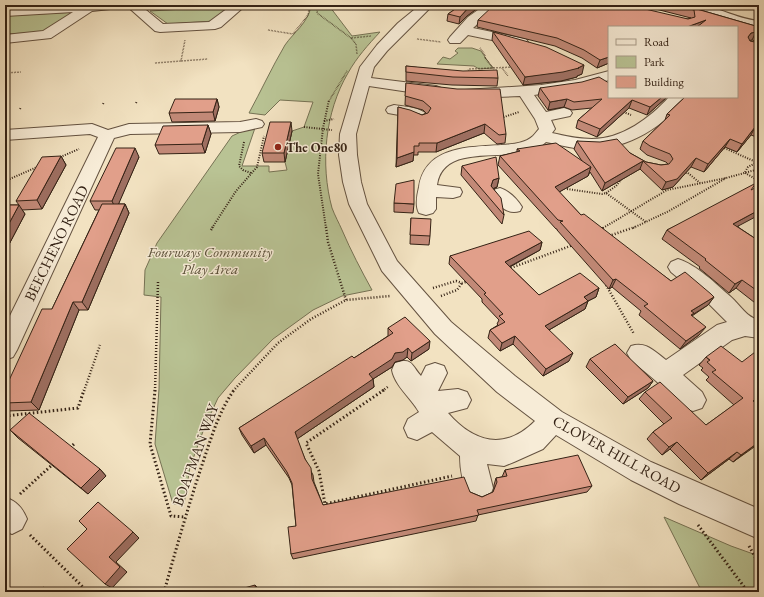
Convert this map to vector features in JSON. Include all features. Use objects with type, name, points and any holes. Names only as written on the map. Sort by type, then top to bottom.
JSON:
[{"type":"street","points":[[5,12],[22,8],[124,5]]},
{"type":"street","points":[[133,5],[160,28],[186,28],[216,24],[240,5]]},
{"type":"street","points":[[452,41],[493,5]]},
{"type":"street","points":[[5,39],[46,35],[90,7]]},
{"type":"street","name":"CLOVER HILL ROAD","points":[[433,7],[389,51],[363,81],[348,134],[348,155],[352,182],[358,204],[389,266],[423,306],[458,342],[506,384],[553,420],[641,471],[689,494],[759,524]]},
{"type":"street","points":[[696,10],[749,24],[759,25]]},
{"type":"street","points":[[469,25],[532,45]]},
{"type":"street","points":[[363,81],[427,90],[465,86],[525,92],[571,85],[599,74]]},
{"type":"street","points":[[453,192],[427,200],[431,172],[441,161],[479,145],[505,150],[534,143],[544,136],[547,128],[525,92]]},
{"type":"street","points":[[544,136],[572,143],[598,144],[616,139],[636,132],[651,122],[665,111],[677,98]]},
{"type":"street","points":[[394,110],[414,113],[421,117]]},
{"type":"street","points":[[539,113],[564,113]]},
{"type":"street","points":[[5,135],[92,129],[107,136],[129,129],[260,128]]},
{"type":"street","name":"BEECHENO ROAD","points":[[5,350],[107,136]]},
{"type":"street","points":[[616,139],[639,161]]},
{"type":"street","points":[[678,267],[715,295],[752,328]]},
{"type":"street","points":[[665,374],[725,332],[752,328]]},
{"type":"street","points":[[639,353],[665,374],[693,400]]},
{"type":"street","points":[[404,372],[426,411],[444,427],[475,470],[504,453],[534,440],[553,420]]},
{"type":"street","points":[[426,411],[435,372]]},
{"type":"street","points":[[426,411],[458,400]]},
{"type":"path","points":[[268,30],[293,34],[308,15],[310,5]]},
{"type":"path","points":[[181,61],[186,28]]},
{"type":"path","points":[[416,39],[452,41]]},
{"type":"path","points":[[478,46],[494,69]]},
{"type":"path","points":[[155,63],[208,59]]},
{"type":"path","points":[[465,86],[469,69],[515,67]]},
{"type":"path","points":[[5,74],[21,72]]},
{"type":"path","points":[[619,110],[651,122]]},
{"type":"path","points":[[499,119],[539,113]]},
{"type":"path","points":[[240,127],[238,127],[244,142],[239,166],[243,170],[251,173]]},
{"type":"path","points":[[304,127],[323,128]]},
{"type":"path","points":[[211,230],[224,207],[256,167],[260,128]]},
{"type":"path","points":[[721,146],[756,162]]},
{"type":"path","points":[[53,161],[80,149]]},
{"type":"path","points":[[606,193],[625,178],[626,171],[634,162],[639,161]]},
{"type":"path","points":[[745,173],[748,167],[759,161]]},
{"type":"path","points":[[5,181],[39,166]]},
{"type":"path","points":[[594,234],[667,190],[700,184],[759,169]]},
{"type":"path","points":[[680,172],[688,173],[700,184]]},
{"type":"path","points":[[745,173],[759,181]]},
{"type":"path","points":[[606,237],[627,231],[687,202],[726,178]]},
{"type":"path","points":[[567,189],[606,193],[646,222]]},
{"type":"path","points":[[503,270],[578,243]]},
{"type":"path","points":[[572,245],[576,250]]},
{"type":"path","points":[[521,259],[525,263]]},
{"type":"path","points":[[431,294],[433,288],[456,281],[462,283],[476,279]]},
{"type":"path","points":[[604,281],[635,336],[639,353]]},
{"type":"path","points":[[158,282],[156,376],[150,444],[171,516],[185,517]]},
{"type":"path","points":[[435,295],[440,296],[457,290],[462,283]]},
{"type":"path","name":"BOATMAN WAY","points":[[164,592],[185,517],[216,423],[224,404],[236,387],[278,343],[312,319],[331,308],[346,300],[396,296]]},
{"type":"path","points":[[5,416],[78,408],[100,345]]},
{"type":"path","points":[[404,372],[306,443],[320,471],[325,504],[475,470]]},
{"type":"path","points":[[70,448],[75,443]]},
{"type":"path","points":[[11,510],[52,465]]},
{"type":"path","points":[[689,494],[691,515],[748,592]]},
{"type":"path","points":[[41,545],[88,592]]},
{"type":"green space","points":[[234,6],[214,21],[168,24],[150,11]]},
{"type":"green space","name":"Fourways Community Play Area","points":[[311,7],[330,7],[352,36],[380,32],[355,62],[340,88],[330,121],[326,156],[326,174],[332,208],[372,290],[342,296],[313,310],[273,339],[235,378],[218,398],[205,426],[190,467],[184,504],[173,504],[155,444],[159,389],[161,297],[144,295],[145,270],[157,243],[232,136],[256,125],[242,166],[269,166],[269,172],[287,170],[285,162],[292,131],[304,127],[313,102],[280,100],[265,115],[249,113],[285,45],[307,18]]},
{"type":"green space","points":[[76,12],[48,32],[5,34],[5,16]]},
{"type":"green space","points":[[458,48],[472,48],[481,51],[493,68],[479,69],[474,66],[437,64],[443,57],[450,59],[458,53],[455,51]]},
{"type":"green space","points":[[664,517],[731,546],[759,556],[759,592],[702,592]]},
{"type":"building","points":[[461,5],[473,5],[460,17],[448,14]]},
{"type":"building","points":[[494,5],[628,5],[688,19],[695,17],[694,10],[673,5],[683,5],[759,27],[759,33],[751,33],[748,37],[750,41],[759,43],[759,128],[755,127],[742,144],[730,139],[708,164],[696,158],[677,179],[666,182],[643,161],[605,183],[577,141],[600,142],[617,139],[630,153],[646,162],[661,165],[669,164],[673,159],[670,154],[650,146],[643,141],[670,115],[667,114],[684,98],[738,98],[738,26],[698,26],[706,20],[690,26],[608,26],[608,57],[600,60],[584,50],[557,38],[478,20]]},
{"type":"building","points":[[493,32],[546,47],[584,65],[579,68],[563,72],[525,77]]},
{"type":"building","points":[[406,66],[463,71],[497,70],[498,78],[453,77],[406,72]]},
{"type":"building","points":[[599,77],[608,82],[608,98],[661,98],[650,107],[632,100],[600,129],[578,120],[602,99],[574,102],[567,99],[550,102],[540,88],[582,82]]},
{"type":"building","points":[[406,83],[457,89],[500,89],[506,134],[499,135],[485,124],[437,143],[419,143],[419,146],[414,146],[414,152],[397,158],[398,107],[422,115],[428,113],[431,108],[423,101],[405,96]]},
{"type":"building","points":[[175,99],[217,99],[213,112],[169,113]]},
{"type":"building","points":[[270,122],[291,122],[284,153],[262,153]]},
{"type":"building","points":[[208,125],[202,144],[155,145],[163,126]]},
{"type":"building","points":[[556,143],[591,167],[555,187],[581,215],[584,214],[671,281],[685,272],[711,294],[714,297],[691,311],[694,313],[691,315],[706,327],[686,341],[644,306],[648,304],[616,279],[613,280],[560,222],[563,221],[558,220],[500,156],[520,151],[517,149]]},
{"type":"building","points":[[116,148],[135,148],[112,201],[90,201]]},
{"type":"building","points":[[61,156],[37,200],[16,201],[42,157]]},
{"type":"building","points":[[496,157],[499,178],[493,180],[491,186],[501,198],[504,215],[462,166]]},
{"type":"building","points":[[414,180],[414,204],[394,203],[396,184]]},
{"type":"building","points":[[756,183],[751,190],[759,186],[759,210],[733,224],[759,241],[759,292],[742,280],[735,284],[705,260],[706,259],[667,230]]},
{"type":"building","points":[[102,204],[125,204],[82,302],[73,302],[31,402],[5,403],[5,389],[42,309],[52,309]]},
{"type":"building","points":[[5,205],[19,205],[5,231]]},
{"type":"building","points":[[411,218],[431,219],[430,236],[410,235]]},
{"type":"building","points":[[529,231],[542,242],[505,262],[539,295],[580,273],[599,288],[584,297],[588,301],[545,326],[573,353],[546,369],[515,336],[502,343],[490,330],[505,322],[499,316],[503,314],[484,294],[486,293],[450,256]]},
{"type":"building","points":[[405,317],[430,341],[412,353],[408,348],[403,352],[395,353],[392,359],[369,374],[373,379],[295,432],[305,459],[311,468],[312,479],[323,505],[464,477],[470,492],[482,497],[493,492],[497,482],[496,478],[507,476],[505,470],[578,455],[592,486],[477,510],[479,515],[291,554],[288,527],[296,526],[292,483],[287,472],[264,438],[251,446],[239,428],[352,356],[354,358],[393,333],[388,328]]},
{"type":"building","points":[[615,344],[653,381],[628,397],[590,359]]},
{"type":"building","points":[[721,346],[742,362],[759,349],[759,396],[753,401],[759,405],[759,442],[741,455],[737,452],[708,473],[677,442],[669,447],[653,432],[672,418],[645,392],[660,382],[706,425],[743,398],[712,372],[716,370],[707,362],[710,360],[706,357]]},
{"type":"building","points":[[29,413],[100,469],[81,488],[10,430]]},
{"type":"building","points":[[98,502],[133,532],[109,557],[120,567],[105,584],[67,549],[87,529],[79,521]]},
{"type":"building","points":[[255,585],[256,592],[230,592]]},
{"type":"building","points":[[43,587],[47,592],[38,592]]},
{"type":"place","name":"The One80","points":[[278,147]]}]
